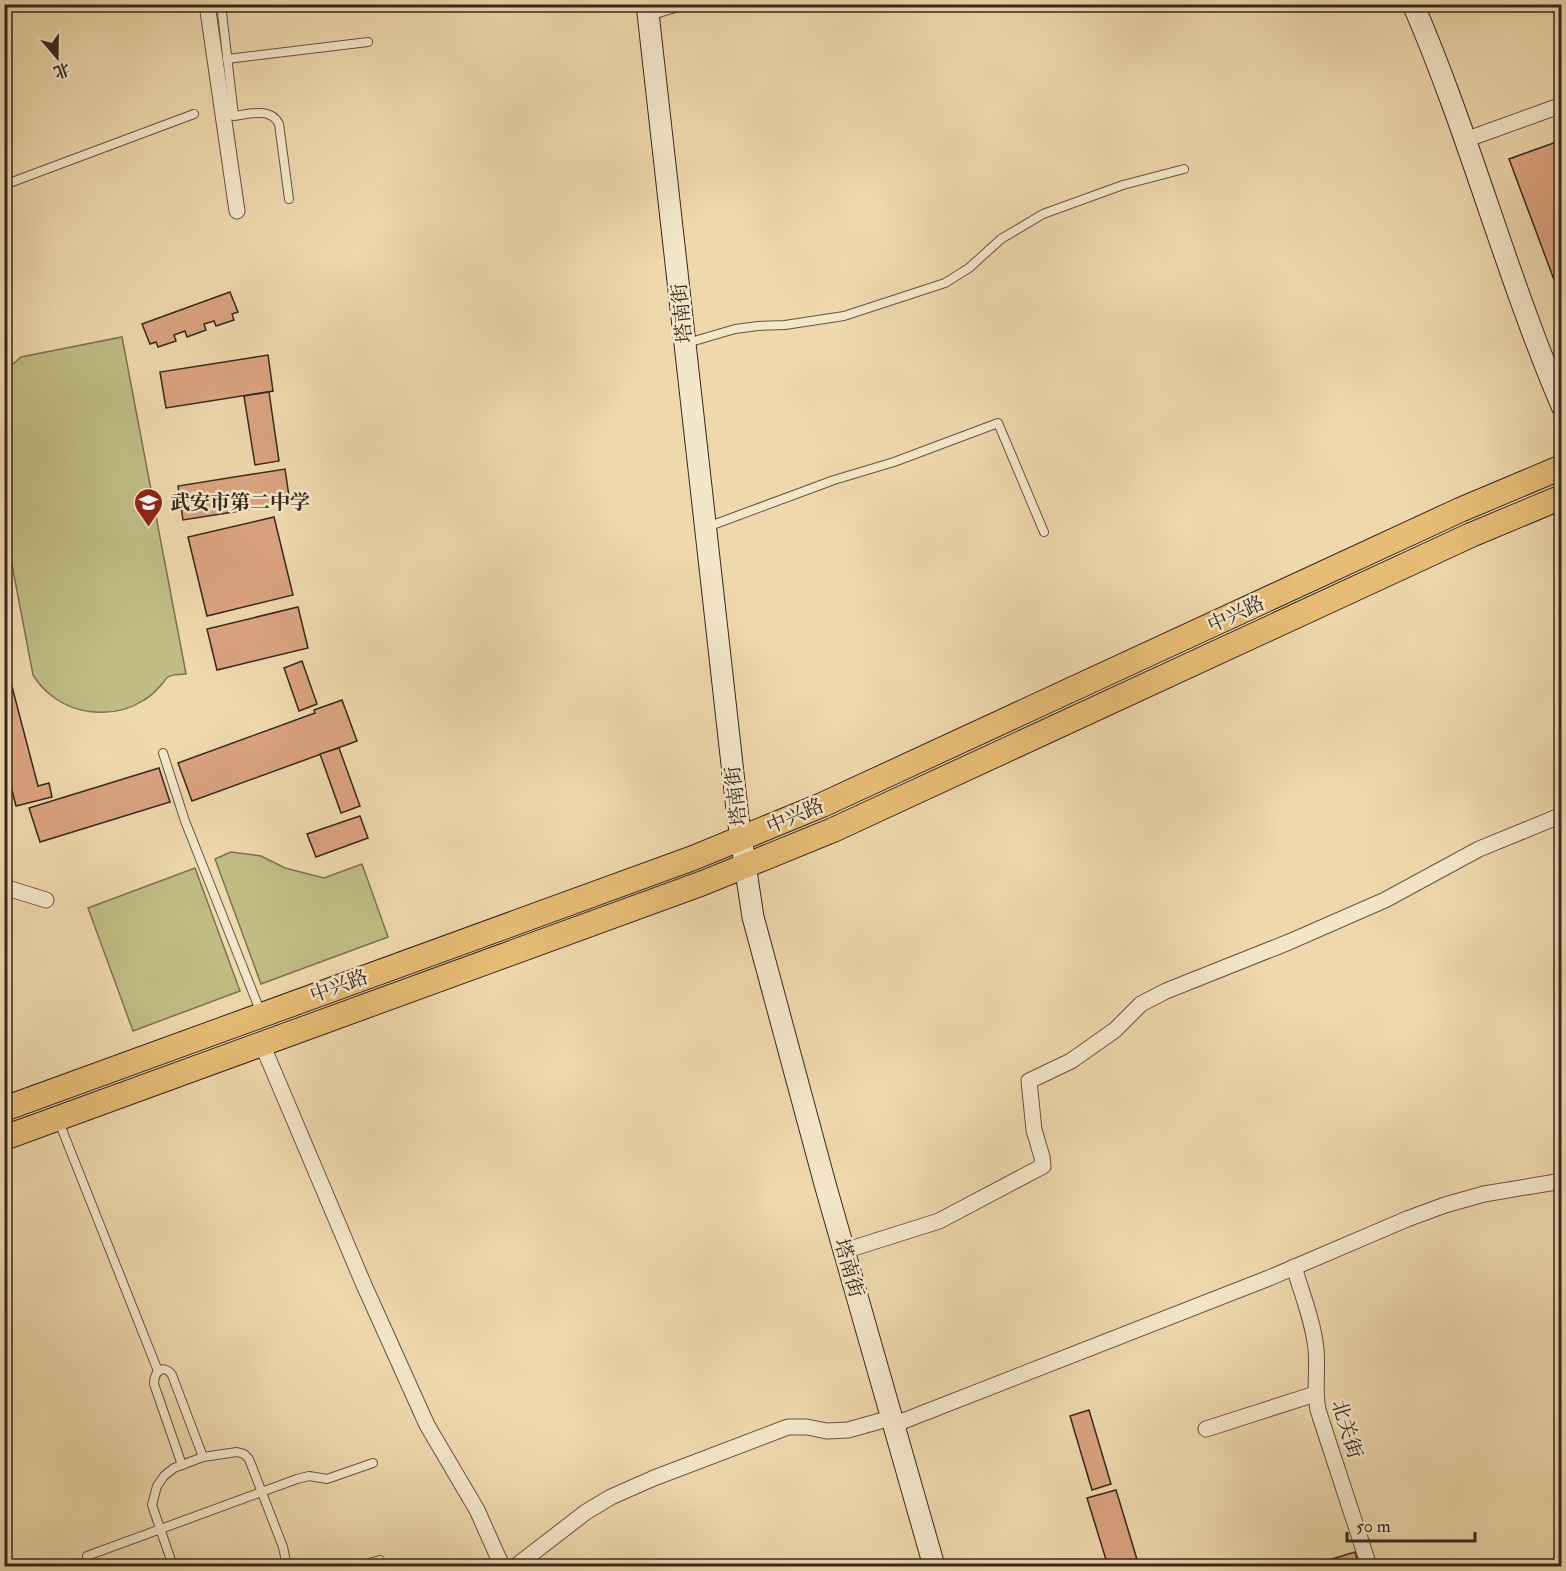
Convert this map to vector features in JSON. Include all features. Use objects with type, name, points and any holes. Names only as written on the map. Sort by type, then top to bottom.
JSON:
[{"type":"main road","name":"中兴路","points":[[4,1109],[693,858],[822,805],[1460,510],[1562,467]]},
{"type":"main road","name":"中兴路","points":[[4,1138],[703,883],[833,830],[1471,535],[1562,497]]},
{"type":"street","points":[[207,4],[237,212]]},
{"type":"street","points":[[1413,4],[1451,100],[1540,356],[1562,406]]},
{"type":"street","name":"塔南街","points":[[648,10],[741,838],[753,917],[933,1566]]},
{"type":"street","points":[[1465,140],[1562,105]]},
{"type":"street","points":[[844,1251],[939,1221],[1043,1166],[1034,1130],[1029,1082],[1071,1061],[1115,1030],[1141,1004],[1166,991],[1289,942],[1385,900],[1479,849],[1562,815]]},
{"type":"street","points":[[4,887],[46,900]]},
{"type":"street","points":[[262,1044],[364,1285],[427,1425],[477,1510],[502,1566]]},
{"type":"street","points":[[516,1566],[586,1512],[611,1497],[654,1478],[788,1427],[807,1427],[827,1431],[848,1430],[892,1422],[1294,1267],[1445,1205],[1485,1194],[1562,1181]]},
{"type":"street","name":"北关街","points":[[1294,1267],[1315,1335],[1317,1361],[1315,1394],[1318,1410],[1369,1566]]},
{"type":"street","points":[[1206,1429],[1315,1394]]},
{"type":"lane","points":[[220,4],[234,116],[265,113],[276,118],[279,124],[290,199]]},
{"type":"lane","points":[[648,10],[688,4]]},
{"type":"lane","points":[[227,59],[368,42]]},
{"type":"lane","points":[[4,185],[194,114]]},
{"type":"lane","points":[[686,344],[735,329],[785,325],[844,316],[945,283],[969,268],[1000,239],[1043,214],[1123,185],[1184,169]]},
{"type":"lane","points":[[706,528],[834,480],[894,462],[998,423],[1044,532]]},
{"type":"lane","points":[[163,753],[185,821],[261,1015]]},
{"type":"lane","points":[[57,1119],[158,1371]]},
{"type":"lane","points":[[182,1465],[154,1384],[154,1377],[158,1371],[165,1369],[172,1375],[203,1457]]},
{"type":"lane","points":[[174,1566],[152,1505],[157,1486],[174,1468],[203,1457],[237,1452],[249,1459],[284,1547],[287,1566]]},
{"type":"lane","points":[[87,1556],[309,1476],[327,1479],[374,1463]]},
{"type":"lane","points":[[358,1566],[380,1560]]},
{"type":"shaded area","points":[[122,337],[186,674],[168,677],[151,695],[133,706],[110,712],[85,711],[62,703],[46,691],[33,675],[5,528],[5,371],[21,357]]},
{"type":"shaded area","points":[[231,852],[261,856],[285,868],[324,878],[362,864],[388,937],[261,984],[215,859]]},
{"type":"shaded area","points":[[195,868],[240,991],[133,1031],[88,908]]},
{"type":"building","points":[[1562,140],[1562,274],[1553,277],[1509,159]]},
{"type":"building","points":[[1562,274],[1562,301],[1553,277]]},
{"type":"building","points":[[230,292],[238,312],[232,314],[234,320],[216,326],[214,321],[204,324],[206,330],[187,337],[185,331],[174,335],[176,341],[158,347],[156,342],[150,344],[142,324]]},
{"type":"building","points":[[268,355],[273,391],[166,408],[160,372]]},
{"type":"building","points":[[269,392],[279,461],[255,465],[244,396]]},
{"type":"building","points":[[285,469],[290,503],[183,520],[178,486]]},
{"type":"building","points":[[274,517],[293,595],[207,616],[188,537]]},
{"type":"building","points":[[298,607],[308,648],[217,670],[207,629]]},
{"type":"building","points":[[4,656],[38,786],[49,783],[52,797],[16,806],[4,760]]},
{"type":"building","points":[[302,661],[317,704],[299,711],[284,668]]},
{"type":"building","points":[[342,700],[357,741],[192,801],[178,763],[315,713],[314,710]]},
{"type":"building","points":[[339,748],[360,806],[341,813],[320,754]]},
{"type":"building","points":[[159,768],[170,802],[40,842],[29,808]]},
{"type":"building","points":[[360,816],[368,838],[316,857],[307,834]]},
{"type":"building","points":[[1089,1410],[1111,1484],[1092,1490],[1070,1416]]},
{"type":"building","points":[[1116,1490],[1139,1566],[1108,1566],[1087,1498]]},
{"type":"building","points":[[1355,1552],[1359,1566],[1309,1566]]},
{"type":"place","name":"武安市第二中学","points":[[149,528]]}]
